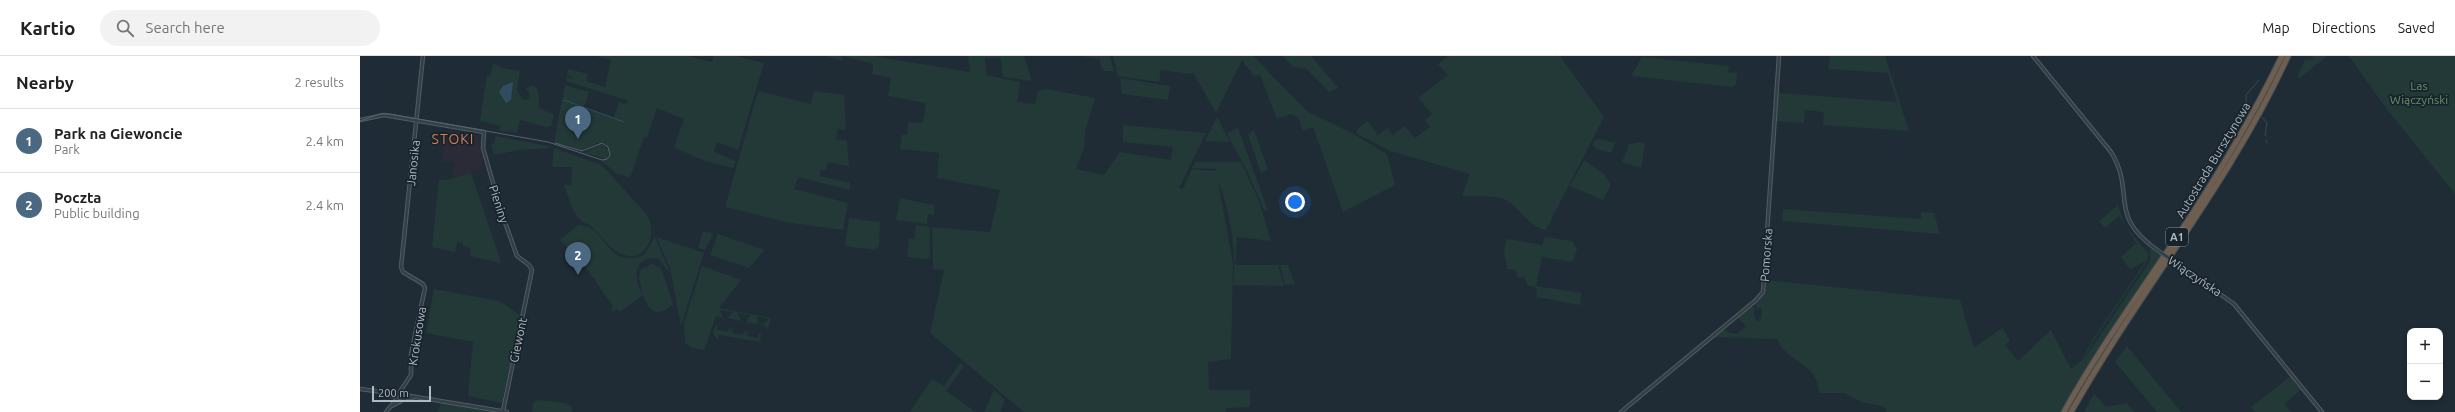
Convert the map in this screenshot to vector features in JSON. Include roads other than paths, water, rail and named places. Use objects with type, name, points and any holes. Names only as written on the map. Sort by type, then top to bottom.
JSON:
[{"type":"highway","name":"Autostrada Bursztynowa","points":[[2064,412],[2106,343],[2222,168],[2282,56]]},
{"type":"highway","name":"Autostrada Bursztynowa","points":[[2071,412],[2111,347],[2221,181],[2262,110],[2288,56]]},
{"type":"street","name":"Janosika","points":[[423,56],[402,270],[424,285]]},
{"type":"street","name":"Pomorska","points":[[1621,412],[1763,292],[1779,56]]},
{"type":"street","name":"Wiączyńska","points":[[2033,56],[2111,152],[2118,168],[2123,204],[2128,220],[2140,237],[2234,304],[2322,412]]},
{"type":"street","points":[[360,120],[378,115],[416,121]]},
{"type":"street","name":"Pieniny","points":[[416,121],[484,132],[483,146],[488,169],[514,250],[518,258],[532,268]]},
{"type":"street","name":"Giewont","points":[[503,411],[532,268]]},
{"type":"street","name":"Krokusowa","points":[[404,400],[405,386],[410,375],[411,354],[424,285]]},
{"type":"street","name":"Krokusowa","points":[[392,406],[398,393],[405,386]]},
{"type":"street","points":[[360,389],[398,393],[416,398],[507,412]]},
{"type":"street","points":[[387,393],[400,402]]},
{"type":"street","points":[[386,412],[392,406],[404,400],[416,398]]},
{"type":"waterway","points":[[2251,108],[2246,101],[2246,95],[2259,80]]},
{"type":"waterway","points":[[564,100],[624,122]]},
{"type":"waterway","points":[[2262,117],[2267,123],[2265,136]]},
{"type":"tram line","points":[[360,121],[380,114],[390,114],[548,142],[602,160],[607,159],[610,155],[608,147],[602,143],[582,151],[555,143]]},
{"type":"place","name":"Park na Giewoncie","points":[[578,139]]},
{"type":"place","name":"Poczta","points":[[578,275]]},
{"type":"district","name":"STOKI","points":[[453,139]]},
{"type":"park label","name":"Las Wiączyński","points":[[2419,92]]}]
